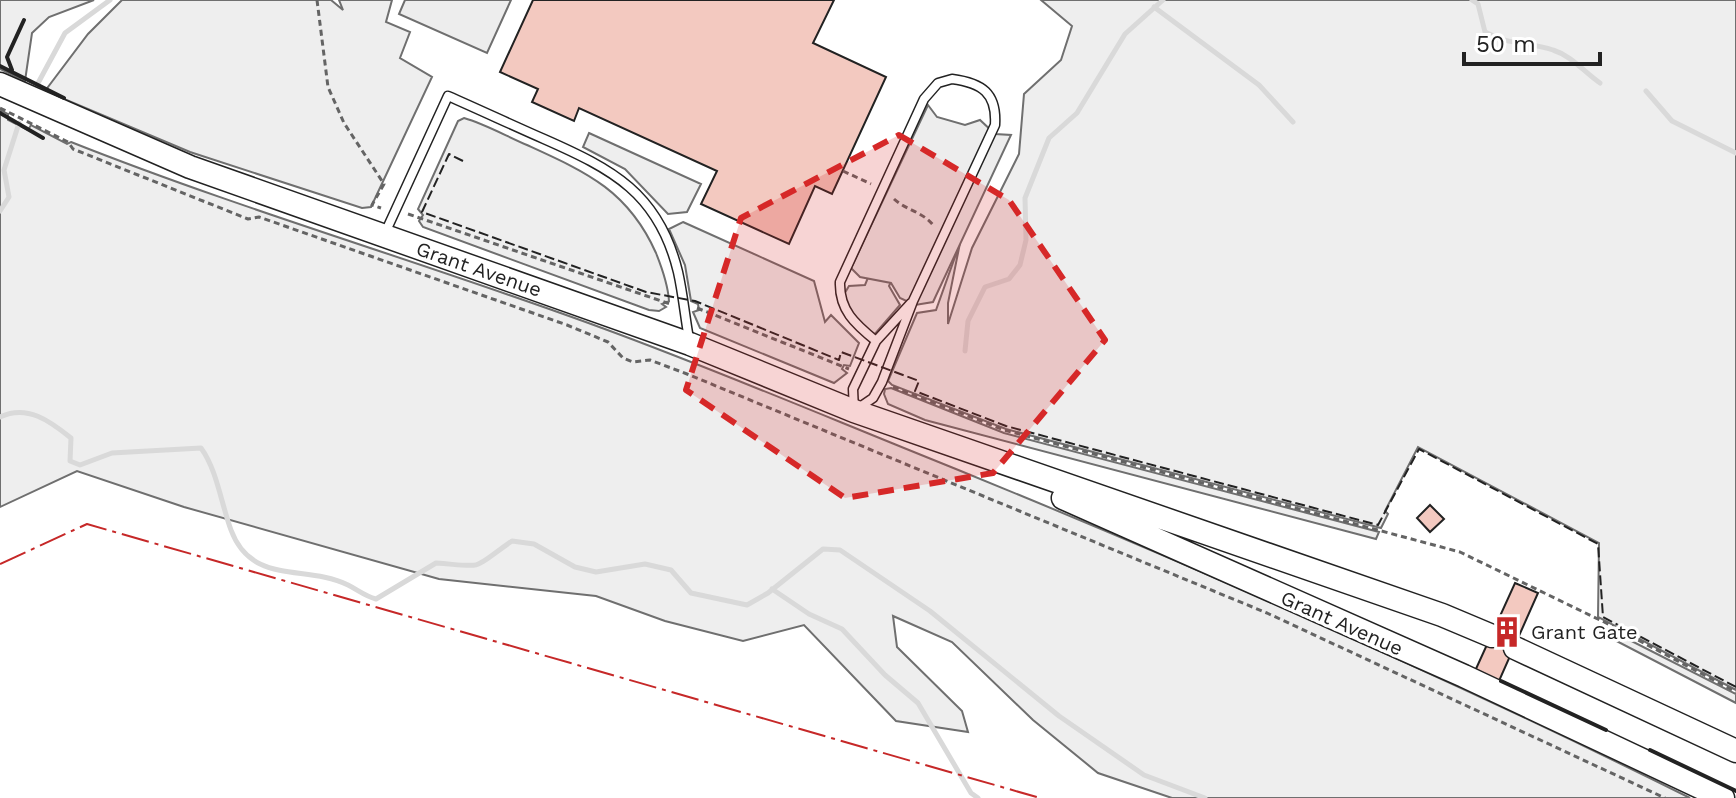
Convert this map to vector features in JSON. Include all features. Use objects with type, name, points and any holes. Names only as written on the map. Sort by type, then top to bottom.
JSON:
[{"type":"main road","name":"Grant Avenue","points":[[0,84],[190,167],[690,344],[854,411],[960,450],[1442,615],[1492,636]]},
{"type":"main road","name":"Grant Avenue","points":[[960,450],[1153,540],[1464,676],[1723,798]]},
{"type":"main road","points":[[1515,648],[1736,751]]},
{"type":"lane","points":[[854,411],[873,398],[882,382],[913,301],[995,125],[996,106],[987,92],[969,81],[952,79],[938,83],[924,99],[840,282],[839,298],[847,314],[876,341]]},
{"type":"lane","points":[[384,236],[448,96],[596,161],[623,180],[643,200],[662,229],[678,270],[690,344]]},
{"type":"lane","points":[[854,411],[853,389],[876,341],[913,301]]},
{"type":"path","points":[[317,0],[328,87],[344,123],[384,184],[372,205],[683,306],[695,307],[861,373]]},
{"type":"path","points":[[0,108],[68,142],[73,149],[248,219],[259,217],[567,325],[608,342],[623,358],[633,362],[650,360],[1267,613],[1665,798]]},
{"type":"path","points":[[843,171],[882,189],[902,207],[927,217],[943,237]]},
{"type":"path","points":[[882,382],[1004,430],[1460,552],[1606,623],[1736,692]]},
{"type":"highlighted area","points":[[899,135],[1009,200],[1105,340],[993,473],[845,498],[686,390],[741,218]]},
{"type":"shaded area","points":[[0,0],[94,0],[49,17],[32,33],[25,81],[0,69]]},
{"type":"shaded area","points":[[122,0],[331,0],[343,10],[339,0],[392,0],[386,22],[410,32],[400,58],[432,77],[371,207],[362,208],[190,152],[45,91],[88,34]]},
{"type":"shaded area","points":[[405,0],[511,0],[487,53],[399,14]]},
{"type":"shaded area","points":[[1041,0],[1736,0],[1736,690],[1598,617],[1599,543],[1418,447],[1385,511],[1388,514],[1381,528],[1006,429],[892,385],[888,381],[917,313],[936,310],[960,243],[948,303],[948,324],[972,248],[1019,154],[1024,94],[1061,60],[1072,26]]},
{"type":"shaded area","points":[[928,105],[937,117],[965,125],[980,120],[995,134],[1011,135],[933,302],[915,305],[900,298],[891,283],[860,277],[851,268]]},
{"type":"shaded area","points":[[0,110],[8,114],[8,120],[28,130],[31,125],[67,144],[71,142],[203,191],[536,304],[791,402],[1300,615],[1496,704],[1690,798],[1172,798],[1098,773],[1033,720],[952,642],[893,616],[897,647],[962,711],[968,732],[896,721],[804,625],[743,641],[665,621],[596,596],[439,579],[184,507],[77,471],[0,507]]},
{"type":"shaded area","points":[[464,118],[568,164],[618,198],[645,231],[656,253],[667,289],[669,301],[662,304],[666,307],[659,311],[649,310],[423,227],[419,221],[423,215],[418,209],[458,121]]},
{"type":"shaded area","points":[[589,133],[701,184],[687,212],[668,214],[625,169],[583,147]]},
{"type":"shaded area","points":[[894,215],[918,226],[889,286],[900,305],[874,335],[852,316],[843,296],[849,286],[865,285]]},
{"type":"shaded area","points":[[683,222],[814,281],[825,322],[831,315],[859,343],[850,366],[844,365],[842,369],[847,373],[834,383],[700,328],[693,312],[699,310],[698,304],[691,301],[685,265],[669,229]]},
{"type":"shaded area","points":[[891,388],[1004,433],[1379,532],[1376,539],[925,420],[888,404],[884,394],[885,389]]},
{"type":"shaded area","points":[[1600,625],[1736,694],[1736,703],[1603,634]]},
{"type":"building","points":[[533,0],[834,0],[813,43],[886,77],[832,194],[815,186],[789,244],[701,204],[717,171],[579,108],[574,121],[532,102],[538,89],[500,72]]},
{"type":"building","points":[[1430,505],[1444,519],[1430,532],[1417,518]]},
{"type":"building","name":"Grant Gate","points":[[1515,583],[1538,593],[1499,681],[1475,671]]},
{"type":"waterway","points":[[37,85],[65,33],[110,0]]},
{"type":"waterway","points":[[965,351],[968,321],[985,287],[1009,279],[1020,265],[1026,240],[1025,198],[1049,138],[1077,113],[1125,34],[1163,0]]},
{"type":"waterway","points":[[1472,0],[1478,4],[1485,32],[1560,53],[1600,83]]},
{"type":"waterway","points":[[1154,7],[1259,85],[1293,122]]},
{"type":"waterway","points":[[1646,91],[1672,121],[1736,153]]},
{"type":"waterway","points":[[0,211],[9,197],[4,170],[19,123]]},
{"type":"waterway","points":[[0,417],[20,412],[46,420],[71,438],[70,461],[80,465],[112,453],[201,448],[215,476],[231,530],[240,548],[252,559],[281,571],[331,579],[376,599],[436,563],[478,564],[512,541],[534,544],[575,567],[596,572],[645,564],[671,570],[691,593],[747,605],[768,593],[823,549],[840,550],[930,611],[1059,716],[1144,775],[1205,798]]},
{"type":"waterway","points":[[772,589],[809,614],[842,629],[885,675],[918,703],[971,793],[978,798]]},
{"type":"fence","points":[[463,161],[449,154],[422,212],[646,292],[695,301],[839,360],[841,352],[919,381],[915,391],[1006,426],[1378,525],[1419,449],[1598,544],[1603,617],[1736,687]]},
{"type":"wall","points":[[12,70],[7,57],[24,20]]},
{"type":"wall","points":[[0,66],[64,98]]},
{"type":"wall","points":[[0,113],[43,138]]},
{"type":"wall","points":[[1501,681],[1606,730]]},
{"type":"wall","points":[[1650,750],[1736,791]]},
{"type":"power","points":[[0,564],[87,524],[1040,798]]},
{"type":"place","name":"Grant Gate","points":[[1507,632]]}]
